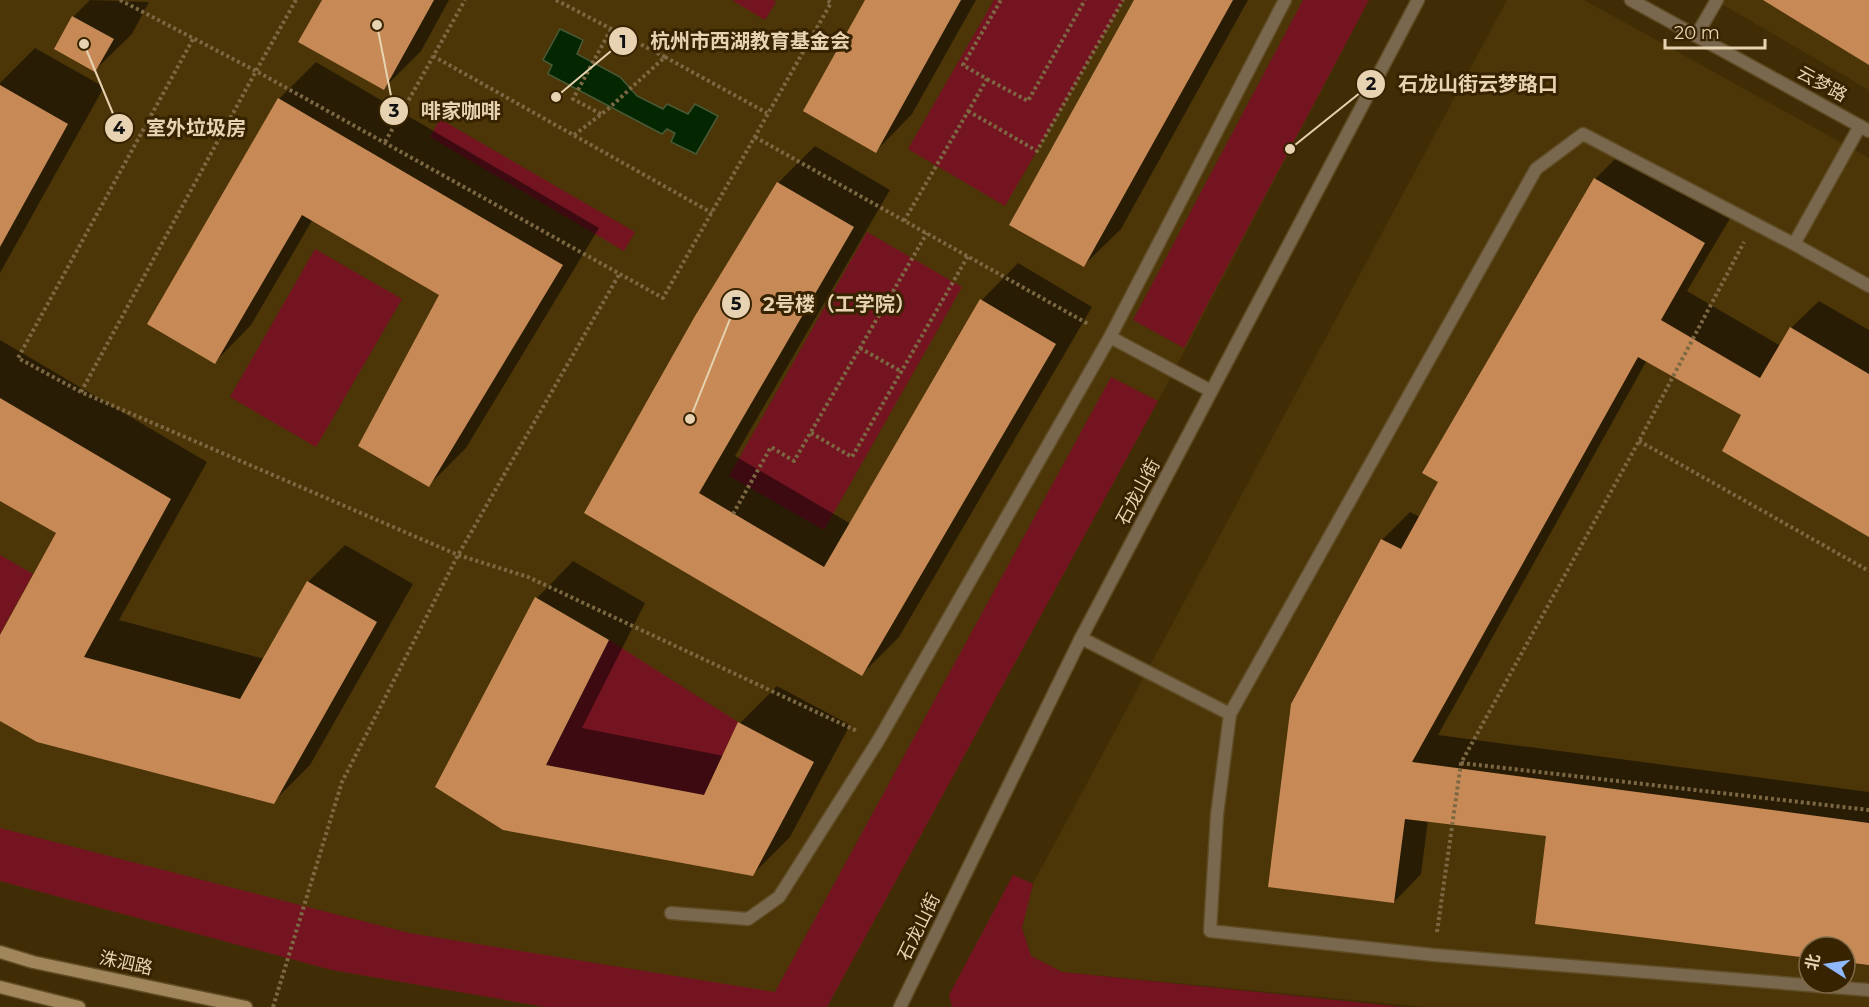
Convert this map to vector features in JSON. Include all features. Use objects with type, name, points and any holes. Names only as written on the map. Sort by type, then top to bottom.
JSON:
[{"type":"main road","name":"洙泗路","points":[[0,952],[33,962],[246,1007]]},
{"type":"main road","points":[[0,987],[79,1007]]},
{"type":"street","points":[[671,913],[747,919],[779,897],[878,741],[1110,337],[1285,0]]},
{"type":"street","name":"石龙山街","points":[[900,1007],[1081,638],[1418,0]]},
{"type":"street","name":"云梦路","points":[[1631,0],[1864,129]]},
{"type":"street","points":[[1696,36],[1717,0]]},
{"type":"street","points":[[1794,244],[1864,129]]},
{"type":"street","points":[[1869,286],[1794,244],[1583,135],[1536,169],[1230,714],[1217,815],[1210,931],[1434,955],[1869,990]]},
{"type":"street","points":[[1110,337],[1211,391]]},
{"type":"street","points":[[1081,638],[1230,714]]},
{"type":"path","points":[[120,0],[256,71],[663,298],[831,3],[826,0]]},
{"type":"path","points":[[81,392],[296,0]]},
{"type":"path","points":[[385,142],[465,0]]},
{"type":"path","points":[[556,0],[767,113]]},
{"type":"path","points":[[1001,0],[963,65],[1028,101],[1085,0]]},
{"type":"path","points":[[968,111],[1037,151],[1123,0]]},
{"type":"path","points":[[601,114],[573,99],[594,57],[611,30]]},
{"type":"path","points":[[193,39],[18,358],[81,392],[458,555],[528,578],[878,741]]},
{"type":"path","points":[[433,56],[712,213]]},
{"type":"path","points":[[573,136],[608,109],[665,57]]},
{"type":"path","points":[[904,221],[987,79]]},
{"type":"path","points":[[755,137],[1110,337]]},
{"type":"path","points":[[1434,955],[1461,763],[1639,441],[1754,223]]},
{"type":"path","points":[[733,513],[771,447],[794,461],[927,233]]},
{"type":"path","points":[[811,433],[852,457],[968,256]]},
{"type":"path","points":[[273,1007],[342,782],[458,555],[620,273]]},
{"type":"path","points":[[860,348],[902,372]]},
{"type":"path","points":[[1639,441],[1869,571]]},
{"type":"path","points":[[1461,763],[1869,810]]},
{"type":"shaded area","points":[[0,0],[1369,0],[1158,401],[827,1007],[546,1007],[332,970],[0,881]]},
{"type":"shaded area","points":[[732,0],[773,0],[776,2],[765,20]]},
{"type":"shaded area","points":[[994,0],[1124,0],[1005,206],[908,149]]},
{"type":"shaded area","points":[[1303,0],[1369,0],[1184,348],[1133,320]]},
{"type":"shaded area","points":[[1507,0],[1584,0],[1869,158],[1869,1007],[1425,1007],[1062,972],[1031,956],[1022,928],[1033,884]]},
{"type":"shaded area","points":[[1715,0],[1869,0],[1869,90]]},
{"type":"shaded area","points":[[560,29],[583,40],[577,54],[620,77],[637,96],[663,109],[667,104],[688,114],[695,104],[718,116],[696,154],[671,142],[675,133],[667,129],[662,134],[548,74],[552,65],[543,60]]},
{"type":"shaded area","points":[[440,119],[635,232],[624,251],[430,137]]},
{"type":"shaded area","points":[[867,232],[962,287],[824,530],[729,476]]},
{"type":"shaded area","points":[[315,249],[402,299],[316,447],[230,397]]},
{"type":"shaded area","points":[[1111,377],[1158,401],[827,1007],[546,1007],[332,970],[0,881],[0,828],[409,933],[775,992]]},
{"type":"shaded area","points":[[0,555],[33,574],[0,634]]},
{"type":"shaded area","points":[[609,640],[738,722],[704,795],[546,765]]},
{"type":"shaded area","points":[[1013,875],[1033,884],[1022,928],[1031,956],[1062,972],[1403,1007],[952,1007],[949,995]]},
{"type":"building","points":[[322,0],[434,0],[384,90],[298,42]]},
{"type":"building","points":[[865,0],[961,0],[876,153],[803,111]]},
{"type":"building","points":[[1134,0],[1233,0],[1084,267],[1009,225]]},
{"type":"building","points":[[1763,0],[1869,0],[1869,65]]},
{"type":"building","points":[[72,16],[114,39],[95,72],[54,49]]},
{"type":"building","points":[[0,85],[68,124],[0,247]]},
{"type":"building","points":[[278,98],[563,265],[429,487],[358,446],[439,295],[302,215],[215,364],[147,324]]},
{"type":"building","points":[[1594,178],[1705,243],[1661,320],[1760,378],[1790,327],[1869,374],[1869,537],[1722,451],[1741,415],[1638,357],[1412,762],[1869,823],[1869,965],[1857,964],[1857,935],[1797,935],[1797,957],[1535,924],[1546,836],[1405,819],[1394,903],[1268,887],[1291,704],[1381,539],[1401,549],[1438,482],[1422,473]]},
{"type":"building","points":[[777,182],[854,227],[699,493],[824,567],[980,299],[1056,344],[862,676],[584,513],[695,316]]},
{"type":"building","points":[[0,398],[171,499],[84,657],[240,699],[307,581],[377,622],[274,804],[37,742],[0,721],[0,635],[56,533],[0,501]]},
{"type":"building","points":[[535,597],[609,640],[546,765],[704,795],[738,722],[814,762],[753,876],[503,830],[435,787]]},
{"type":"place","name":"啡家咖啡","points":[[377,25]]},
{"type":"place","name":"室外垃圾房","points":[[84,44]]},
{"type":"place","name":"杭州市西湖教育基金会","points":[[556,97]]},
{"type":"place","name":"石龙山街云梦路口","points":[[1290,149]]},
{"type":"place","name":"2号楼（工学院）","points":[[690,419]]}]
